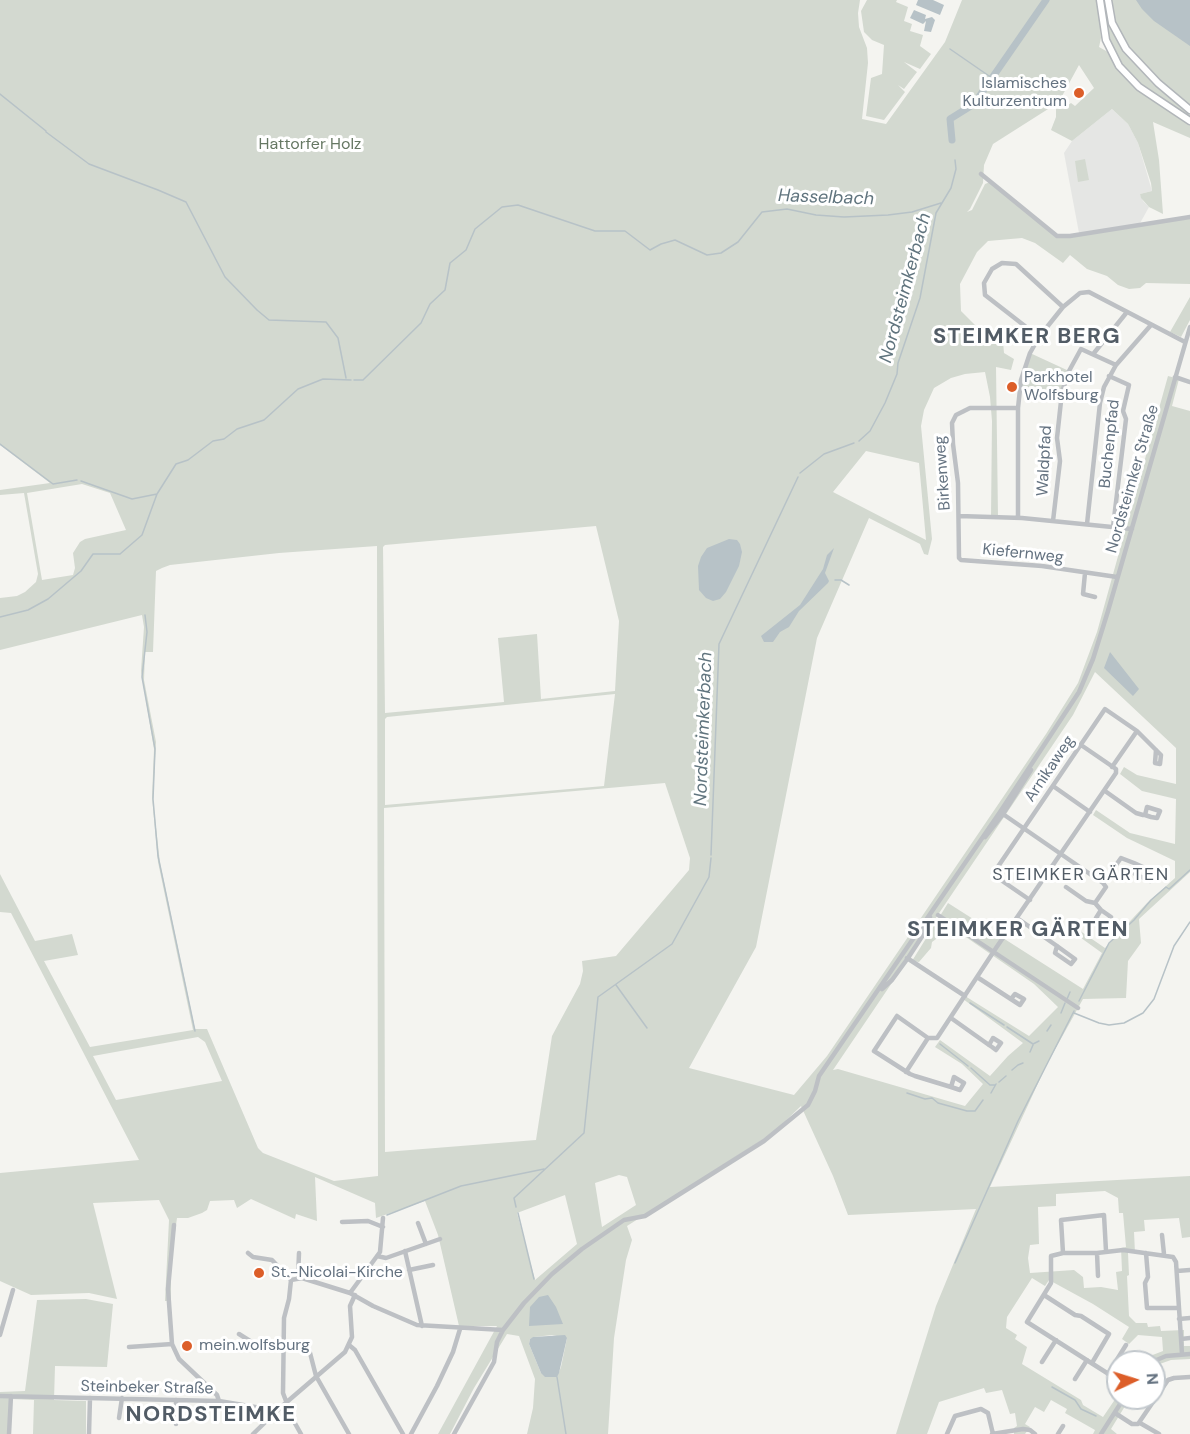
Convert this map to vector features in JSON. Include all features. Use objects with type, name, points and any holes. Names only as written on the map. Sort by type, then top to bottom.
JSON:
[{"type":"main road","points":[[1100,0],[1106,40],[1119,66],[1139,87],[1190,121]]},
{"type":"main road","points":[[1108,0],[1112,23],[1126,49],[1158,83],[1190,110]]},
{"type":"street","points":[[981,174],[1058,236],[1190,217]]},
{"type":"street","points":[[1039,337],[985,295],[984,283],[992,269],[1002,262],[1017,264],[1064,307]]},
{"type":"street","points":[[1018,518],[1018,408],[1023,375],[1030,353],[1039,337],[1064,307],[1080,293],[1089,292],[1185,342]]},
{"type":"street","name":"Waldpfad","points":[[1053,520],[1060,461],[1058,438],[1062,392],[1069,371],[1081,349],[1090,354],[1094,353],[1127,312]]},
{"type":"street","points":[[1087,524],[1100,403],[1109,376],[1116,365],[1151,325]]},
{"type":"street","name":"Nordsteimker Straße","points":[[938,903],[1026,779],[1079,692],[1100,637],[1190,327]]},
{"type":"street","points":[[1094,353],[1116,365]]},
{"type":"street","name":"Buchenpfad","points":[[1109,376],[1129,385],[1123,411],[1126,419],[1113,527]]},
{"type":"street","points":[[1174,377],[1190,382]]},
{"type":"street","name":"Birkenweg","points":[[959,558],[958,483],[951,428],[954,420],[962,411],[970,408],[1018,408]]},
{"type":"street","points":[[959,516],[1053,520],[1132,529]]},
{"type":"street","name":"Kiefernweg","points":[[959,558],[961,560],[1031,564],[1117,577]]},
{"type":"street","name":"Kiefernweg","points":[[1085,573],[1083,594],[1095,597]]},
{"type":"street","name":"Arnikaweg","points":[[1030,900],[995,876],[995,872],[1105,709],[1137,731]]},
{"type":"street","points":[[1112,767],[1137,731],[1156,750]]},
{"type":"street","points":[[951,1087],[906,1072],[874,1051],[897,1016],[928,1038],[937,1038],[993,952],[1105,791],[1116,774],[1116,770],[1081,745]]},
{"type":"street","points":[[1053,786],[1090,812]]},
{"type":"street","points":[[1105,791],[1136,813],[1145,815]]},
{"type":"street","points":[[1002,813],[1104,885]]},
{"type":"street","points":[[1095,903],[1120,858],[1139,865],[1154,872],[1150,881],[1135,874],[1140,866]]},
{"type":"street","points":[[1066,887],[1086,901],[1095,903],[1101,910]]},
{"type":"street","points":[[454,1434],[494,1362],[497,1342],[503,1330],[543,1282],[582,1249],[624,1220],[645,1216],[756,1147],[808,1105],[819,1076],[938,903]]},
{"type":"street","points":[[872,1000],[892,980],[908,958],[926,929],[938,903]]},
{"type":"street","points":[[938,915],[1078,1008]]},
{"type":"street","points":[[1017,918],[1058,946]]},
{"type":"street","points":[[903,954],[965,996]]},
{"type":"street","points":[[977,977],[1011,999]]},
{"type":"street","points":[[951,1018],[989,1045]]},
{"type":"street","points":[[906,1072],[928,1038]]},
{"type":"street","points":[[1063,1253],[1061,1220],[1104,1215],[1106,1251]]},
{"type":"street","points":[[253,1434],[286,1401],[338,1359],[349,1345],[352,1329],[350,1306],[353,1294],[382,1246],[383,1218]]},
{"type":"street","points":[[342,1222],[368,1221],[383,1227]]},
{"type":"street","points":[[418,1223],[426,1244]]},
{"type":"street","points":[[174,1225],[168,1289],[172,1344],[180,1359],[217,1395],[219,1401]]},
{"type":"street","points":[[1162,1235],[1164,1254]]},
{"type":"street","points":[[377,1256],[386,1258],[440,1239]]},
{"type":"street","points":[[1106,1373],[1027,1322],[1052,1280],[1051,1256],[1063,1253],[1123,1250],[1164,1254],[1175,1259],[1182,1354]]},
{"type":"street","points":[[405,1251],[422,1326]]},
{"type":"street","points":[[248,1253],[253,1257],[272,1260],[291,1280],[284,1318],[283,1393],[286,1401]]},
{"type":"street","points":[[298,1278],[299,1253]]},
{"type":"street","points":[[1096,1253],[1098,1276]]},
{"type":"street","points":[[1146,1253],[1147,1308],[1152,1310],[1179,1308]]},
{"type":"street","points":[[409,1270],[432,1265]]},
{"type":"street","points":[[1177,1271],[1190,1270]]},
{"type":"street","points":[[291,1280],[302,1278],[322,1283],[353,1294],[398,1317],[422,1326],[503,1330]]},
{"type":"street","points":[[0,1335],[13,1290]]},
{"type":"street","points":[[1044,1295],[1109,1334],[1075,1379]]},
{"type":"street","points":[[1179,1318],[1190,1318]]},
{"type":"street","points":[[411,1434],[453,1352],[460,1329]]},
{"type":"street","points":[[239,1334],[258,1346],[284,1346]]},
{"type":"street","points":[[1180,1339],[1190,1338]]},
{"type":"street","points":[[1042,1362],[1056,1340]]},
{"type":"street","points":[[129,1347],[172,1344]]},
{"type":"street","points":[[349,1345],[355,1350],[403,1434]]},
{"type":"street","points":[[1123,1350],[1126,1345]]},
{"type":"street","points":[[309,1349],[316,1376],[349,1434]]},
{"type":"street","points":[[1166,1356],[1190,1353]]},
{"type":"street","points":[[1115,1413],[1132,1424],[1140,1422],[1168,1380],[1190,1377]]},
{"type":"street","name":"Steinbeker Straße","points":[[0,1396],[219,1401],[267,1409],[274,1413]]},
{"type":"street","points":[[9,1434],[11,1396]]},
{"type":"street","points":[[89,1434],[90,1398]]},
{"type":"street","points":[[119,1418],[122,1398]]},
{"type":"street","points":[[176,1400],[176,1424]]},
{"type":"street","points":[[281,1407],[292,1418],[302,1434]]},
{"type":"street","points":[[947,1434],[955,1416],[981,1409],[988,1413],[992,1434],[1027,1429],[1035,1434]]},
{"type":"street","points":[[1101,1434],[1117,1410]]},
{"type":"street","points":[[1140,1422],[1159,1434]]},
{"type":"street","points":[[1058,1434],[1063,1426]]},
{"type":"shaded area","points":[[918,0],[933,0],[944,5],[940,15],[916,5]]},
{"type":"shaded area","points":[[1136,0],[1190,0],[1190,46],[1154,21]]},
{"type":"shaded area","points":[[914,10],[926,15],[925,19],[932,17],[935,20],[931,32],[924,31],[926,21],[923,24],[910,18]]},
{"type":"shaded area","points":[[1112,109],[1128,124],[1138,143],[1152,191],[1140,194],[1149,207],[1139,225],[1079,233],[1064,153],[1072,141]]},
{"type":"shaded area","points":[[729,539],[737,540],[740,544],[742,552],[739,566],[726,592],[720,599],[713,601],[706,598],[699,590],[698,566],[707,548]]},
{"type":"shaded area","points":[[834,548],[825,573],[828,583],[799,611],[789,627],[780,632],[773,642],[764,642],[761,636],[800,605],[823,569],[827,555]]},
{"type":"shaded area","points":[[1110,652],[1139,689],[1133,696],[1104,668]]},
{"type":"shaded area","points":[[548,1295],[563,1324],[529,1326],[530,1307],[539,1297]]},
{"type":"shaded area","points":[[565,1335],[567,1338],[559,1373],[557,1377],[545,1377],[541,1373],[529,1344],[530,1339]]},
{"type":"green space","name":"Hattorfer Holz","points":[[0,0],[860,0],[859,27],[867,48],[868,63],[862,119],[886,124],[945,42],[962,0],[1098,0],[1101,38],[1099,47],[1108,52],[1116,65],[1149,97],[1190,125],[1190,138],[1153,122],[1159,160],[1163,214],[1149,207],[1141,198],[1140,194],[1152,191],[1151,183],[1138,143],[1128,124],[1112,109],[1072,141],[1051,130],[1056,117],[1056,104],[993,144],[984,165],[983,183],[967,212],[972,210],[985,184],[990,182],[1057,237],[1190,217],[1190,284],[1146,283],[1140,288],[1129,289],[1118,285],[1107,276],[1087,269],[1070,255],[1063,263],[1035,243],[1022,238],[988,241],[977,252],[960,284],[961,311],[978,328],[1003,342],[1004,353],[1014,359],[1011,370],[996,367],[998,517],[991,517],[992,421],[985,372],[965,374],[951,378],[934,388],[924,410],[921,426],[932,539],[928,555],[924,554],[920,544],[869,518],[817,638],[756,947],[689,1068],[794,1095],[827,1056],[1046,734],[1078,683],[1097,632],[1168,376],[1179,379],[1172,406],[1190,411],[1190,872],[1139,919],[1141,943],[1128,961],[1126,998],[1083,999],[1047,1064],[990,1187],[1190,1176],[1190,1237],[1182,1238],[1179,1218],[1144,1220],[1145,1231],[1134,1232],[1135,1253],[1128,1253],[1129,1275],[1127,1276],[1129,1316],[1136,1323],[1147,1323],[1148,1327],[1160,1326],[1161,1331],[1184,1330],[1184,1346],[1190,1346],[1190,1359],[1166,1362],[1166,1350],[1163,1350],[1162,1337],[1138,1335],[1129,1344],[1122,1339],[1129,1327],[1049,1280],[1045,1286],[1032,1278],[1007,1317],[1006,1328],[1017,1335],[1015,1339],[1027,1347],[1022,1364],[1081,1400],[1083,1405],[1103,1417],[1108,1410],[1123,1410],[1111,1429],[1117,1434],[1093,1434],[1095,1430],[1065,1413],[1067,1409],[1051,1400],[1044,1412],[1035,1407],[1025,1424],[1030,1427],[1025,1434],[1014,1434],[1014,1428],[1017,1426],[1015,1413],[1010,1414],[1002,1390],[986,1393],[984,1388],[939,1402],[927,1434],[896,1434],[936,1306],[976,1209],[848,1215],[801,1106],[773,1133],[627,1226],[632,1240],[626,1260],[614,1338],[608,1434],[527,1434],[533,1408],[535,1379],[519,1336],[507,1334],[474,1388],[450,1434],[438,1434],[497,1326],[459,1326],[438,1235],[425,1201],[376,1218],[375,1203],[315,1177],[317,1221],[296,1214],[295,1219],[251,1199],[237,1208],[234,1200],[210,1201],[207,1210],[202,1213],[188,1218],[177,1218],[171,1261],[171,1301],[165,1301],[169,1220],[159,1200],[93,1203],[117,1299],[89,1293],[31,1295],[0,1281],[0,1173],[139,1160],[11,913],[0,912],[0,874],[35,941],[72,934],[78,955],[44,961],[90,1047],[193,1030],[158,862],[152,797],[154,749],[141,671],[144,627],[142,615],[0,650],[0,598],[17,596],[25,592],[36,582],[38,574],[24,493],[0,495],[0,490],[50,483],[0,445]],"holes":[[[1079,65],[1094,88],[1075,106],[1071,103],[1068,105],[1061,98]],[[866,451],[919,463],[926,540],[833,492]],[[82,484],[110,493],[126,530],[85,539],[80,542],[73,553],[75,568],[73,575],[42,580],[27,493]],[[596,526],[619,621],[615,691],[541,699],[537,634],[498,638],[504,702],[385,713],[383,547]],[[377,546],[378,1176],[334,1181],[263,1153],[258,1148],[207,1029],[195,1029],[160,863],[153,800],[156,742],[144,680],[145,652],[153,652],[156,571],[170,565],[279,553]],[[1095,672],[1176,748],[1176,784],[1137,775],[1124,767],[1120,774],[1142,791],[1176,799],[1175,844],[1130,833],[1096,810],[1093,815],[1127,838],[1175,861],[1175,878],[1147,903],[1105,948],[1073,926],[1070,930],[1102,953],[1083,989],[948,903],[912,961],[919,962],[931,948],[932,942],[947,931],[960,933],[1034,984],[1058,1007],[1029,1036],[965,996],[963,999],[1023,1043],[990,1076],[940,1040],[935,1047],[962,1064],[983,1084],[965,1106],[838,1069],[833,1070],[1073,715]],[[615,694],[604,786],[385,805],[385,719],[387,717]],[[665,783],[690,858],[689,870],[616,956],[582,961],[583,971],[580,984],[552,1036],[536,1140],[385,1152],[384,808]],[[198,1037],[205,1042],[222,1081],[116,1100],[93,1056]],[[619,1175],[627,1177],[636,1205],[602,1227],[595,1183]],[[1105,1191],[1118,1198],[1119,1213],[1123,1213],[1126,1247],[1121,1248],[1122,1271],[1116,1272],[1118,1290],[1101,1287],[1084,1288],[1083,1277],[1074,1270],[1030,1273],[1028,1258],[1030,1245],[1039,1244],[1038,1207],[1056,1206],[1056,1194]],[[565,1195],[577,1244],[535,1280],[517,1213]],[[552,1335],[567,1338],[559,1372],[541,1373],[529,1344],[530,1339]]]},
{"type":"green space","points":[[867,0],[897,0],[896,2],[908,7],[904,21],[912,24],[910,31],[923,35],[920,46],[931,54],[920,69],[904,62],[917,72],[904,89],[898,85],[905,92],[884,120],[866,116],[871,78],[882,74],[884,45],[872,40],[864,32],[861,11]]},
{"type":"green space","points":[[1102,0],[1105,0],[1115,36],[1123,48],[1190,113],[1190,120],[1136,81],[1119,63],[1107,36]]},
{"type":"green space","points":[[1110,0],[1190,0],[1190,107],[1161,83],[1125,42],[1113,17]]},
{"type":"green space","points":[[1085,159],[1089,180],[1078,182],[1075,161]]},
{"type":"green space","points":[[1190,297],[1190,320],[1181,337],[1170,332]]},
{"type":"green space","points":[[1030,353],[1069,371],[1062,392],[1020,387]]},
{"type":"green space","points":[[86,1299],[113,1304],[107,1367],[55,1366],[54,1400],[86,1401],[86,1434],[33,1434],[34,1400],[12,1399],[9,1434],[0,1434],[0,1392],[25,1391],[37,1300]]},
{"type":"waterway","name":"Hasselbach","points":[[952,140],[950,119],[974,104],[1046,0]]},
{"type":"waterway","points":[[950,49],[992,78]]},
{"type":"waterway","points":[[0,94],[46,131]]},
{"type":"waterway","points":[[46,132],[89,164],[186,202],[225,277],[257,310]]},
{"type":"waterway","name":"Nordsteimkerbach","points":[[859,441],[870,431],[897,374],[898,363],[920,298],[936,213],[951,188],[956,169],[955,160]]},
{"type":"waterway","name":"Hasselbach","points":[[354,380],[363,380],[421,323],[430,304],[445,290],[450,263],[466,250],[475,229],[502,207],[518,205],[595,231],[625,231],[650,250],[675,240],[707,255],[721,253],[738,242],[762,212],[787,209],[816,215],[844,217],[888,215],[912,212],[941,203]]},
{"type":"waterway","points":[[257,310],[269,320],[326,322],[338,338],[346,378]]},
{"type":"waterway","name":"Hasselbach","points":[[0,617],[28,610],[48,599],[81,571],[93,554],[120,554],[142,535],[157,494],[176,464],[188,460],[213,441],[224,439],[237,429],[264,420],[298,389],[323,379],[351,380]]},
{"type":"waterway","name":"Nordsteimkerbach","points":[[800,473],[824,454],[854,443]]},
{"type":"waterway","points":[[0,444],[53,484],[77,480]]},
{"type":"waterway","name":"Nordsteimkerbach","points":[[711,855],[719,644],[798,477]]},
{"type":"waterway","points":[[81,481],[132,499],[157,494]]},
{"type":"waterway","points":[[835,580],[841,580],[849,585]]},
{"type":"waterway","points":[[145,615],[147,632],[142,677],[155,749],[153,799],[158,856],[195,1031]]},
{"type":"waterway","name":"Nordsteimkerbach","points":[[516,1207],[514,1198],[584,1133],[598,997],[672,944],[709,877],[711,858]]},
{"type":"waterway","points":[[1079,1001],[1109,943],[1134,920],[1151,900],[1166,887],[1169,889],[1190,870]]},
{"type":"waterway","points":[[1074,1013],[1109,1025],[1124,1023],[1143,1013],[1154,999],[1174,946],[1190,922]]},
{"type":"waterway","points":[[616,985],[647,1028]]},
{"type":"waterway","points":[[1067,999],[1070,992]]},
{"type":"waterway","points":[[970,1003],[1004,1025]]},
{"type":"waterway","points":[[1061,1013],[1065,1003]]},
{"type":"waterway","points":[[955,1263],[1018,1121],[1074,1011]]},
{"type":"waterway","points":[[1047,1031],[1051,1025]]},
{"type":"waterway","points":[[1007,1027],[1033,1044],[1039,1041]]},
{"type":"waterway","points":[[940,1044],[968,1066]]},
{"type":"waterway","points":[[1030,1052],[1033,1045]]},
{"type":"waterway","points":[[1012,1070],[1023,1063]]},
{"type":"waterway","points":[[971,1068],[990,1085],[995,1085]]},
{"type":"waterway","points":[[999,1082],[1006,1076]]},
{"type":"waterway","points":[[991,1093],[996,1084]]},
{"type":"waterway","points":[[907,1093],[925,1099],[932,1098],[938,1103],[967,1111],[975,1111],[983,1100]]},
{"type":"waterway","points":[[387,1215],[461,1186],[544,1169]]},
{"type":"waterway","name":"Nordsteimkerbach","points":[[518,1213],[534,1279]]},
{"type":"waterway","name":"Nordsteimkerbach","points":[[557,1377],[566,1434]]},
{"type":"waterway","points":[[1052,1387],[1075,1400],[1081,1409],[1096,1416]]},
{"type":"place","name":"Islamisches Kulturzentrum","points":[[1079,93]]},
{"type":"place","name":"Parkhotel Wolfsburg","points":[[1012,387]]},
{"type":"place","name":"St.-Nicolai-Kirche","points":[[259,1273]]},
{"type":"place","name":"mein.wolfsburg","points":[[187,1346]]},
{"type":"district","name":"STEIMKER BERG","points":[[1027,337]]},
{"type":"district","name":"STEIMKER GÄRTEN","points":[[1081,875]]},
{"type":"district","name":"STEIMKER GÄRTEN","points":[[1018,930]]},
{"type":"district","name":"NORDSTEIMKE","points":[[211,1415]]}]
